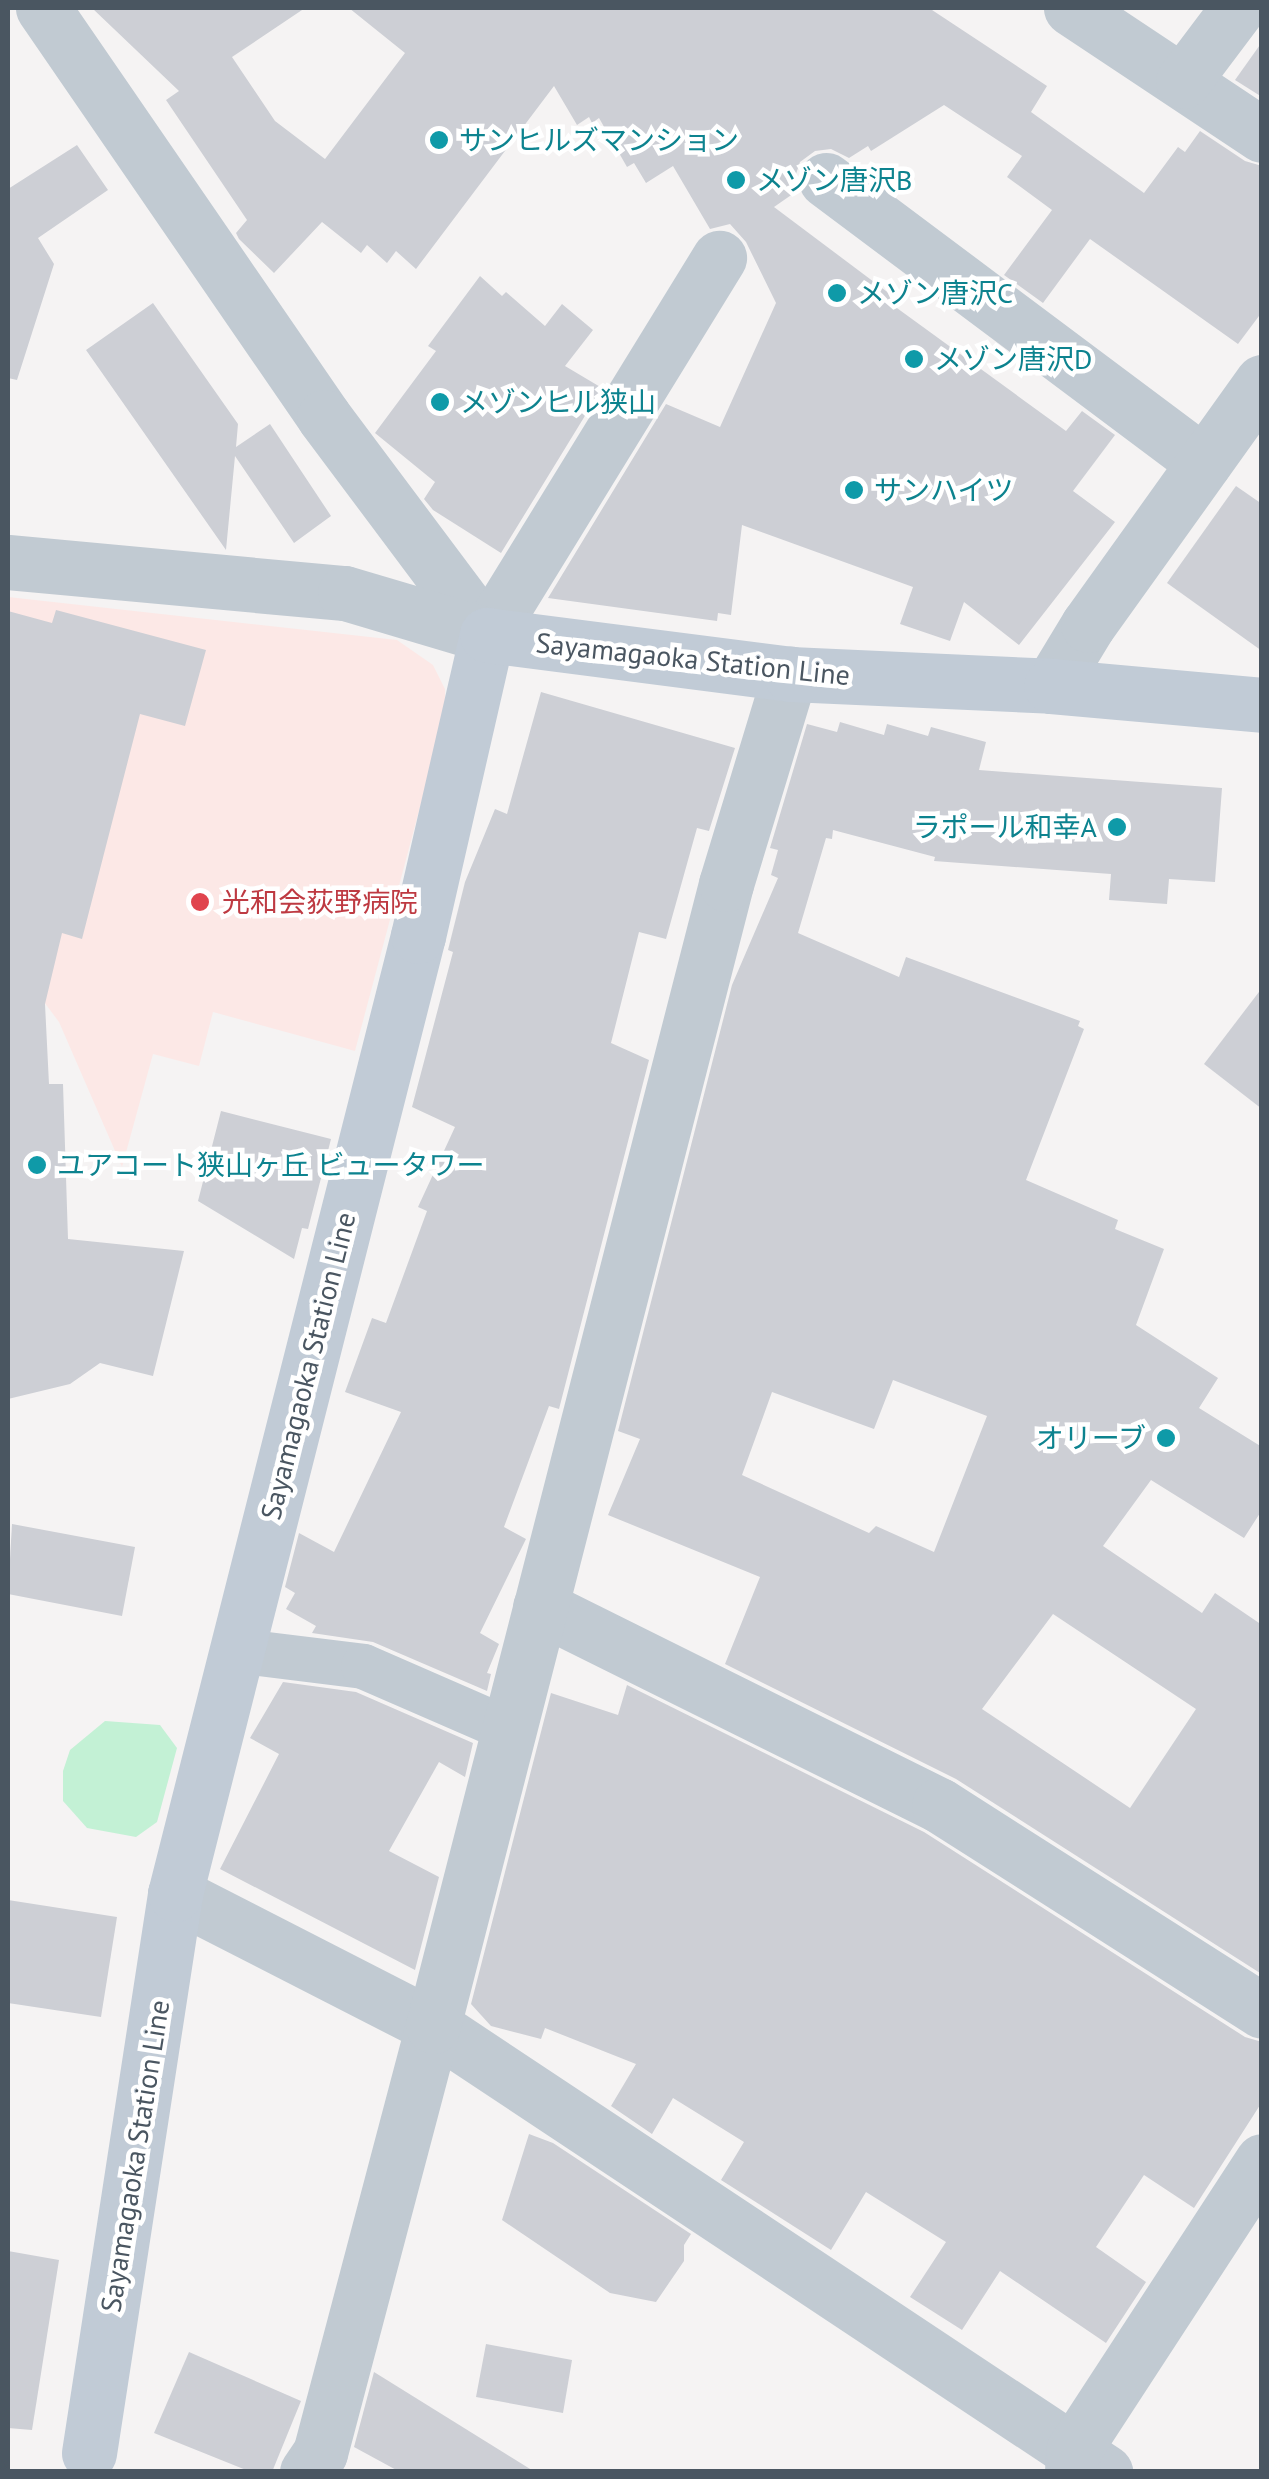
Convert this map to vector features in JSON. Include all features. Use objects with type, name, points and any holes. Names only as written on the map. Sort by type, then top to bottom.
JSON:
[{"type":"main road","name":"Sayamagaoka Station Line","points":[[88,2462],[176,1894],[418,936],[487,636],[790,674],[1052,686],[1262,705]]},
{"type":"street","points":[[43,8],[324,417],[487,636]]},
{"type":"street","points":[[1071,8],[1262,135]]},
{"type":"street","points":[[1183,81],[1238,8]]},
{"type":"street","points":[[826,180],[1204,463]]},
{"type":"street","points":[[487,636],[719,258]]},
{"type":"street","points":[[1052,686],[1088,625],[1262,382]]},
{"type":"street","points":[[8,562],[345,593],[487,636]]},
{"type":"street","points":[[307,2472],[320,2452],[726,884],[790,674]]},
{"type":"street","points":[[540,1607],[940,1804],[1262,2011]]},
{"type":"street","points":[[235,1650],[363,1666],[508,1729]]},
{"type":"street","points":[[176,1894],[433,2026],[1084,2464],[1262,2161]]},
{"type":"shaded area","name":"光和会荻野病院","points":[[8,597],[397,640],[433,665],[445,689],[445,713],[355,1051],[213,1012],[199,1066],[153,1054],[122,1167],[59,1022],[32,986],[8,975]]},
{"type":"green space","points":[[105,1721],[160,1725],[177,1748],[157,1822],[136,1837],[87,1828],[63,1801],[63,1771],[70,1750]]},
{"type":"building","points":[[92,8],[305,8],[232,57],[275,121],[325,159],[405,53],[349,8],[929,8],[1047,86],[1031,112],[1144,193],[1178,147],[1185,152],[1200,131],[1245,161],[1262,166],[1262,312],[1238,344],[1090,239],[1043,303],[1004,275],[1052,210],[1007,177],[1022,156],[944,105],[871,151],[868,146],[849,158],[831,149],[815,151],[800,162],[795,177],[797,191],[774,207],[894,297],[890,303],[1066,431],[1082,411],[1115,435],[1073,491],[1115,522],[1019,645],[964,602],[950,641],[900,624],[913,587],[742,525],[731,615],[718,613],[717,621],[548,598],[666,404],[720,427],[776,303],[746,242],[730,224],[710,229],[673,166],[646,183],[634,163],[627,167],[599,118],[592,123],[589,117],[577,125],[554,86],[416,269],[396,251],[387,263],[367,245],[361,253],[322,222],[274,273],[239,239],[236,233],[247,220],[166,100],[179,91]]},
{"type":"building","points":[[1262,42],[1262,97],[1235,80]]},
{"type":"building","points":[[77,145],[108,190],[38,238],[54,264],[17,380],[8,378],[8,189]]},
{"type":"building","points":[[480,276],[502,296],[506,292],[545,326],[562,304],[593,330],[565,366],[602,388],[501,553],[433,510],[424,499],[435,482],[375,433],[436,351],[428,346]]},
{"type":"building","points":[[153,303],[238,424],[236,447],[270,424],[331,516],[294,543],[235,456],[226,550],[86,350]]},
{"type":"building","points":[[1236,486],[1262,504],[1262,651],[1167,583]]},
{"type":"building","points":[[56,610],[206,650],[185,726],[140,714],[82,939],[62,933],[45,1004],[49,1084],[63,1084],[68,1239],[184,1251],[153,1376],[100,1363],[70,1384],[8,1399],[8,611],[52,623]]},
{"type":"building","points":[[541,692],[735,748],[709,831],[697,828],[666,939],[639,932],[611,1043],[649,1060],[559,1409],[549,1406],[504,1527],[526,1539],[480,1633],[499,1644],[487,1673],[491,1674],[487,1691],[373,1642],[312,1633],[316,1626],[286,1609],[295,1593],[285,1587],[299,1533],[334,1552],[401,1412],[345,1392],[372,1318],[386,1323],[427,1211],[418,1207],[455,1127],[412,1107],[453,952],[448,950],[465,882],[495,809],[507,814]]},
{"type":"building","points":[[840,722],[884,735],[887,724],[928,736],[931,727],[986,742],[979,770],[1222,788],[1215,882],[1169,879],[1167,904],[1109,900],[1111,874],[934,861],[935,857],[833,830],[832,839],[826,838],[798,933],[899,977],[906,957],[1080,1021],[1078,1026],[1084,1029],[1026,1180],[1118,1220],[1115,1229],[1164,1249],[1136,1325],[1218,1378],[1199,1408],[1262,1447],[1262,1510],[1244,1538],[1151,1480],[1103,1546],[1202,1613],[1215,1593],[1262,1625],[1260,1973],[956,1779],[725,1664],[760,1577],[608,1515],[640,1439],[618,1431],[732,985],[778,878],[771,875],[778,850],[770,848],[807,724],[837,732]],"holes":[[[893,1380],[987,1416],[934,1552],[876,1526],[869,1533],[742,1475],[772,1392],[874,1429]],[[1053,1614],[1196,1709],[1130,1808],[982,1709]]]},
{"type":"building","points":[[1262,988],[1262,1109],[1204,1064]]},
{"type":"building","points":[[221,1111],[331,1139],[308,1229],[302,1228],[294,1259],[198,1201]]},
{"type":"building","points":[[12,1524],[135,1547],[122,1616],[8,1594]]},
{"type":"building","points":[[283,1682],[356,1692],[473,1743],[465,1777],[439,1762],[389,1851],[439,1877],[415,1970],[220,1869],[279,1754],[250,1738]]},
{"type":"building","points":[[627,1685],[924,1832],[1245,2037],[1262,2042],[1262,2102],[1194,2208],[1144,2175],[1096,2247],[1146,2282],[1106,2343],[1000,2271],[962,2330],[910,2297],[946,2242],[866,2192],[831,2250],[721,2180],[744,2142],[673,2098],[652,2134],[611,2106],[636,2064],[545,2028],[541,2039],[491,2026],[471,2004],[551,1693],[618,1715]]},
{"type":"building","points":[[8,1900],[117,1917],[101,2017],[8,2003]]},
{"type":"building","points":[[529,2134],[553,2143],[691,2234],[684,2245],[684,2261],[656,2302],[610,2293],[502,2220]]},
{"type":"building","points":[[8,2251],[59,2260],[32,2430],[8,2428]]},
{"type":"building","points":[[486,2344],[572,2360],[563,2413],[476,2397]]},
{"type":"building","points":[[189,2352],[301,2401],[272,2472],[251,2472],[154,2433]]},
{"type":"building","points":[[374,2372],[535,2472],[400,2472],[354,2447]]},
{"type":"place","name":"サンヒルズマンション","points":[[439,140]]},
{"type":"place","name":"メゾン唐沢B","points":[[736,180]]},
{"type":"place","name":"メゾン唐沢C","points":[[837,293]]},
{"type":"place","name":"メゾン唐沢D","points":[[914,359]]},
{"type":"place","name":"メゾンヒル狭山","points":[[440,402]]},
{"type":"place","name":"サンハイツ","points":[[854,490]]},
{"type":"place","name":"ラポール和幸A","points":[[1117,827]]},
{"type":"place","name":"光和会荻野病院","points":[[200,902]]},
{"type":"place","name":"ユアコート狭山ヶ丘 ビュータワー","points":[[37,1165]]},
{"type":"place","name":"オリーブ","points":[[1166,1438]]}]
